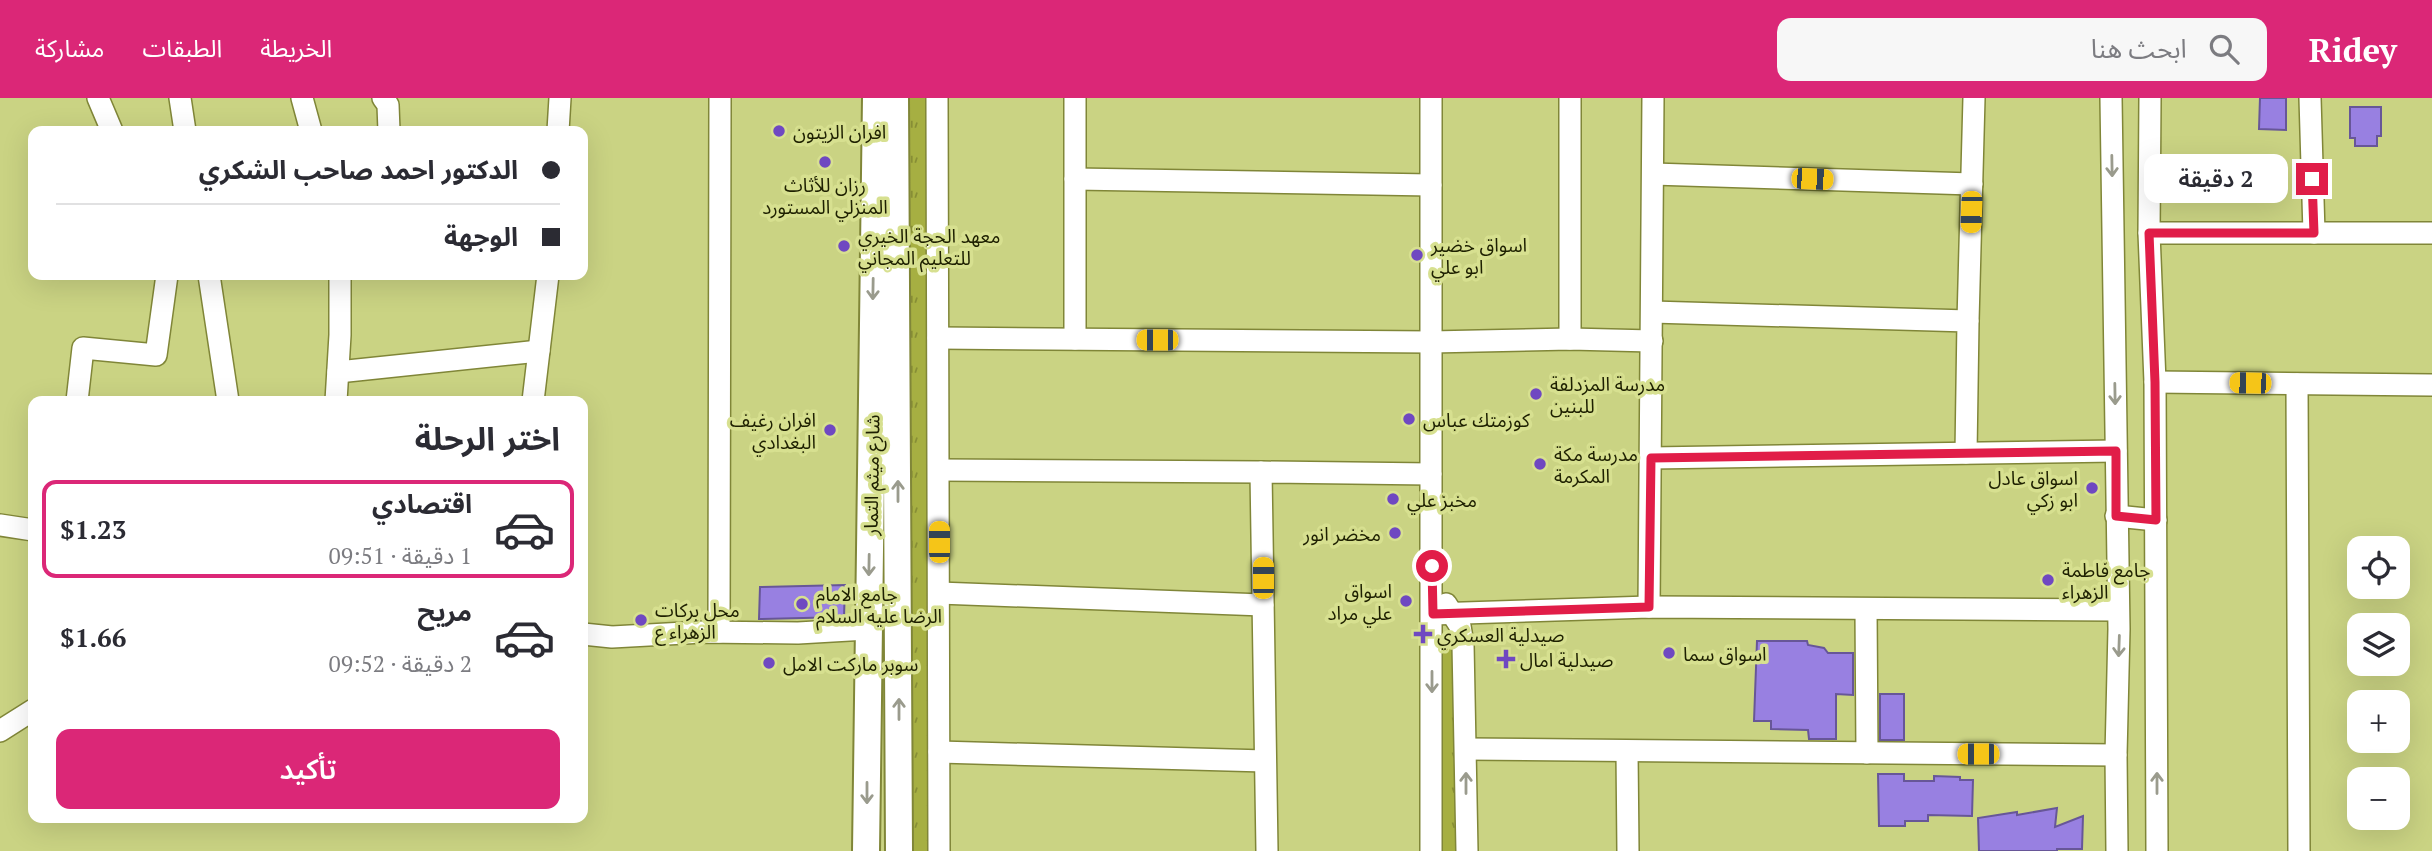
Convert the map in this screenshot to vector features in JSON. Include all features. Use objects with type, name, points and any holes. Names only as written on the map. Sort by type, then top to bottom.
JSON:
[{"type":"street","points":[[98,98],[110,126]]},
{"type":"street","points":[[180,98],[184,126]]},
{"type":"street","points":[[303,98],[310,126]]},
{"type":"street","points":[[383,98],[388,105],[389,126]]},
{"type":"street","points":[[558,126],[561,98]]},
{"type":"street","points":[[719,632],[720,98]]},
{"type":"street","name":"شارع ميثم التمار","points":[[866,851],[876,98]]},
{"type":"street","name":"شارع ميثم التمار","points":[[895,98],[899,851]]},
{"type":"street","points":[[937,98],[939,851]]},
{"type":"street","points":[[1075,98],[1075,339]]},
{"type":"street","points":[[1431,98],[1433,589],[1443,614],[1431,851]]},
{"type":"street","points":[[1570,98],[1570,339]]},
{"type":"street","points":[[1649,607],[1653,98]]},
{"type":"street","points":[[1966,453],[1974,98]]},
{"type":"street","points":[[2111,98],[2119,629],[2117,851]]},
{"type":"street","points":[[2150,98],[2149,233],[2155,382],[2157,851]]},
{"type":"street","points":[[2310,98],[2314,233]]},
{"type":"street","points":[[1653,174],[1972,184]]},
{"type":"street","points":[[1075,178],[1432,185]]},
{"type":"street","points":[[2149,233],[2432,233]]},
{"type":"street","points":[[78,396],[83,348],[156,355],[166,280]]},
{"type":"street","points":[[210,280],[227,396]]},
{"type":"street","points":[[336,396],[340,280]]},
{"type":"street","points":[[534,396],[547,280]]},
{"type":"street","points":[[1652,312],[1968,321]]},
{"type":"street","points":[[938,338],[1652,341]]},
{"type":"street","points":[[338,372],[539,351]]},
{"type":"street","points":[[2155,382],[2432,385]]},
{"type":"street","points":[[2297,384],[2299,851]]},
{"type":"street","points":[[1651,458],[2116,451]]},
{"type":"street","points":[[939,470],[1431,474]]},
{"type":"street","points":[[1261,472],[1267,851]]},
{"type":"street","points":[[2116,516],[2156,520]]},
{"type":"street","points":[[0,525],[28,529]]},
{"type":"street","points":[[939,593],[1263,605]]},
{"type":"street","points":[[1443,614],[1649,607],[2117,610]]},
{"type":"street","points":[[1867,609],[1867,754]]},
{"type":"street","points":[[1443,614],[1460,626],[1464,644],[1466,851]]},
{"type":"street","points":[[588,635],[612,637],[719,632],[798,634],[867,629]]},
{"type":"street","points":[[0,732],[28,713]]},
{"type":"street","points":[[1466,749],[2116,755]]},
{"type":"street","points":[[939,752],[1265,761]]},
{"type":"street","points":[[1627,752],[1628,851]]},
{"type":"green space","points":[[903,98],[932,98],[933,851],[904,851]]},
{"type":"green space","points":[[1436,640],[1458,640],[1460,851],[1438,851]]},
{"type":"building","points":[[2260,98],[2286,98],[2286,130],[2259,129]]},
{"type":"building","points":[[2350,107],[2381,107],[2381,136],[2377,136],[2377,146],[2355,146],[2355,138],[2350,138]]},
{"type":"building","name":"جامع الامام الرضا عليه السلام","points":[[845,585],[844,617],[759,619],[760,587]]},
{"type":"building","points":[[1757,641],[1807,641],[1808,645],[1824,648],[1828,653],[1853,653],[1853,695],[1836,694],[1836,739],[1809,739],[1808,730],[1771,729],[1771,721],[1754,721]]},
{"type":"building","points":[[1880,694],[1904,694],[1904,740],[1880,740]]},
{"type":"building","points":[[1878,774],[1904,774],[1904,781],[1934,781],[1934,776],[1973,780],[1972,816],[1928,815],[1928,821],[1905,821],[1905,826],[1879,826]]},
{"type":"building","points":[[2057,808],[2055,827],[2083,816],[2082,849],[1979,851],[1978,818]]},
{"type":"place","name":"افران الزيتون","points":[[779,131]]},
{"type":"place","name":"رزان للأثاث المنزلي المستورد","points":[[825,162]]},
{"type":"place","name":"معهد الحجة الخيري للتعليم المجاني","points":[[844,246]]},
{"type":"place","name":"اسواق خضير ابو علي","points":[[1417,255]]},
{"type":"place","name":"مدرسة المزدلفة للبنين","points":[[1536,394]]},
{"type":"place","name":"كوزمتك عباس","points":[[1409,419]]},
{"type":"place","name":"افران رغيف البغدادي","points":[[830,430]]},
{"type":"place","name":"مدرسة مكة المكرمة","points":[[1540,464]]},
{"type":"place","name":"اسواق عادل ابو زكي","points":[[2092,488]]},
{"type":"place","name":"مخبز علي","points":[[1393,499]]},
{"type":"place","name":"مخضر انور","points":[[1395,533]]},
{"type":"place","name":"جامع فاطمة الزهراء","points":[[2048,580]]},
{"type":"place","name":"اسواق علي مراد","points":[[1406,601]]},
{"type":"place","name":"جامع الامام الرضا عليه السلام","points":[[802,604]]},
{"type":"place","name":"محل بركات الزهراء ع","points":[[641,620]]},
{"type":"place","name":"صيدلية العسكري","points":[[1423,634]]},
{"type":"place","name":"اسواق سما","points":[[1669,653]]},
{"type":"place","name":"صيدلية امال","points":[[1506,659]]},
{"type":"place","name":"سوبر ماركت الامل","points":[[769,663]]},
{"type":"route","points":[[1432,566],[1433,614],[1649,607],[1651,458],[2116,451],[2116,516],[2156,520],[2155,382],[2149,233],[2314,233],[2312,179]]}]
